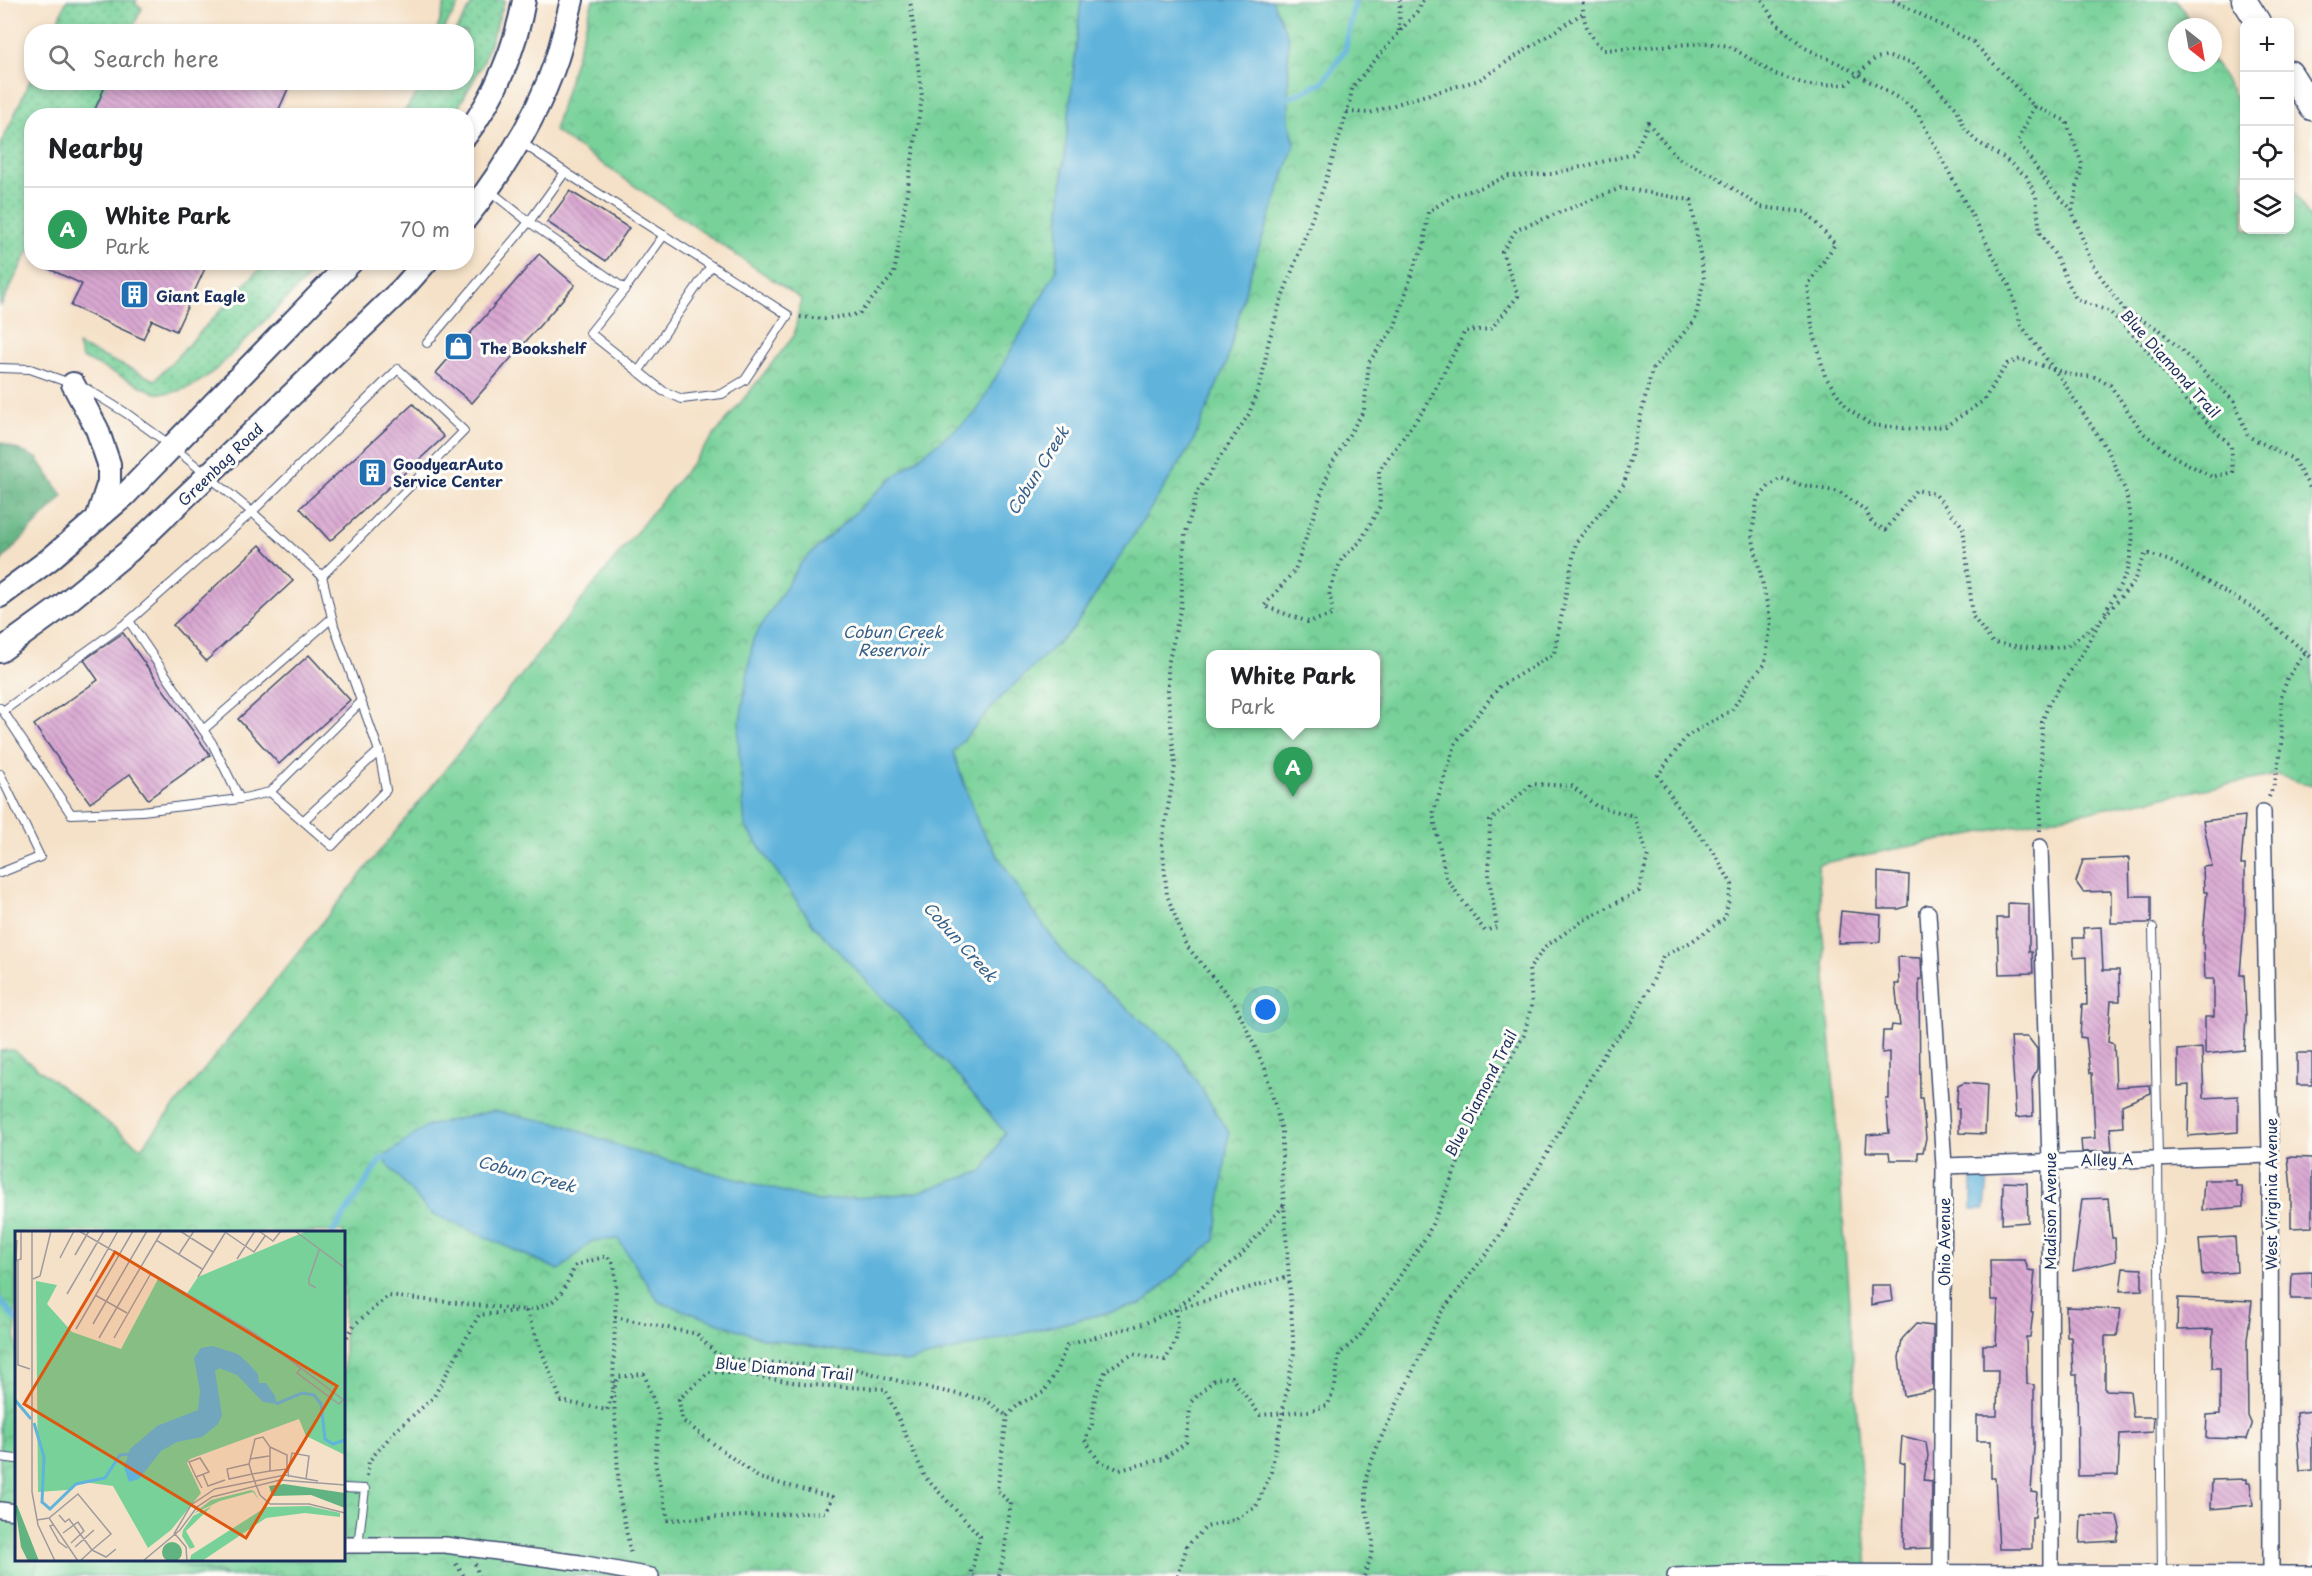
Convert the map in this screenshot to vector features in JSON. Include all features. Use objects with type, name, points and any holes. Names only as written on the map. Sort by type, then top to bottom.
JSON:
[{"type":"main road","points":[[474,125],[507,62],[524,0]]},
{"type":"main road","points":[[474,208],[520,141],[540,101],[557,57],[572,0]]},
{"type":"main road","points":[[2244,0],[2255,18]]},
{"type":"main road","points":[[2294,81],[2312,108]]},
{"type":"main road","points":[[0,596],[96,522],[173,447],[343,270]]},
{"type":"main road","name":"Greenbag Road","points":[[0,651],[58,609],[129,551],[419,270]]},
{"type":"main road","points":[[73,384],[96,429],[110,464],[109,482],[96,522]]},
{"type":"street","name":"West Virginia Avenue","points":[[2263,812],[2270,1155],[2271,1575]]},
{"type":"street","name":"Madison Avenue","points":[[2040,847],[2049,1161],[2051,1574]]},
{"type":"street","name":"Ohio Avenue","points":[[1928,912],[1944,1166],[1941,1572]]},
{"type":"street","name":"Alley A","points":[[1944,1166],[2270,1155]]},
{"type":"street","points":[[0,1510],[15,1512]]},
{"type":"street","points":[[351,1546],[445,1545],[651,1576]]},
{"type":"street","points":[[1675,1576],[1759,1572],[2312,1574]]},
{"type":"lane","points":[[520,141],[788,315],[745,380],[722,394],[682,399],[663,391],[590,333],[664,235]]},
{"type":"lane","points":[[427,343],[529,222],[565,172]]},
{"type":"lane","points":[[488,190],[529,222],[625,289]]},
{"type":"lane","points":[[638,372],[711,266]]},
{"type":"lane","points":[[0,368],[30,369],[97,395],[173,447],[252,512],[322,576],[332,618],[379,751],[386,790],[332,846],[270,792]]},
{"type":"lane","points":[[322,576],[464,431],[399,369],[252,512],[129,621],[2,710],[71,814],[142,811],[240,799],[270,792],[361,702]]},
{"type":"lane","points":[[204,730],[332,618]]},
{"type":"lane","points":[[129,621],[204,730],[240,799]]},
{"type":"lane","points":[[304,820],[379,751]]},
{"type":"lane","points":[[0,774],[40,857],[0,873]]},
{"type":"lane","points":[[2153,928],[2162,1574]]},
{"type":"lane","points":[[0,1457],[15,1459]]},
{"type":"lane","points":[[345,1488],[365,1489],[351,1546]]},
{"type":"path","points":[[788,315],[825,319],[858,314],[894,274],[922,97],[910,0]]},
{"type":"path","points":[[1399,32],[1400,0]]},
{"type":"path","points":[[1178,1576],[1187,1546],[1206,1527],[1234,1520],[1256,1507],[1271,1472],[1294,1353],[1282,1176],[1282,1131],[1265,1070],[1235,1004],[1186,945],[1167,895],[1162,843],[1174,766],[1168,665],[1181,606],[1185,535],[1197,492],[1249,414],[1262,378],[1268,344],[1280,303],[1324,186],[1353,86],[1419,9],[1423,0]]},
{"type":"path","name":"Blue Diamond Trail","points":[[1176,1309],[1179,1330],[1175,1344],[1165,1360],[1133,1354],[1106,1370],[1095,1396],[1092,1424],[1085,1440],[1099,1461],[1120,1470],[1163,1459],[1186,1442],[1191,1402],[1215,1379],[1231,1377],[1260,1415],[1310,1411],[1328,1405],[1335,1386],[1339,1354],[1359,1337],[1428,1234],[1464,1149],[1503,1071],[1524,1035],[1532,1003],[1529,969],[1546,946],[1584,920],[1639,891],[1648,855],[1634,816],[1596,806],[1572,786],[1532,784],[1490,821],[1489,878],[1497,927],[1485,931],[1446,878],[1433,814],[1456,742],[1500,686],[1554,654],[1576,542],[1624,484],[1652,370],[1695,320],[1704,279],[1691,200],[1621,189],[1516,230],[1502,252],[1518,296],[1491,330],[1465,331],[1426,407],[1380,470],[1380,506],[1360,542],[1342,558],[1329,591],[1333,615],[1308,622],[1264,606],[1295,570],[1331,465],[1364,410],[1369,362],[1395,326],[1416,261],[1424,246],[1428,212],[1455,195],[1480,188],[1508,176],[1552,174],[1634,154],[1648,123],[1678,158],[1716,177],[1760,207],[1806,212],[1834,244],[1808,285],[1812,326],[1825,376],[1847,408],[1871,425],[1913,429],[1946,426],[1983,401],[2007,364],[2021,359],[2055,371],[2095,377],[2110,385],[2143,433],[2173,456],[2212,477],[2233,472],[2231,446],[2186,401],[2142,344],[2109,311],[2076,299],[2055,255],[2040,233],[2036,196],[2026,176],[1976,141],[1965,129],[1957,109],[1913,63],[1886,56],[1876,58],[1847,84],[1808,86],[1775,74],[1729,46],[1705,43],[1604,50],[1587,30],[1583,0]]},
{"type":"path","points":[[1762,0],[1775,22],[1805,48],[1904,101],[1917,112],[2006,278],[2021,325],[2055,371],[2109,453],[2126,492],[2133,537],[2128,571],[2080,657],[2049,704],[2042,722],[2040,847]]},
{"type":"path","points":[[1893,0],[1973,42],[2034,106],[2066,122],[2082,164],[2072,211]]},
{"type":"path","points":[[1347,112],[1370,113],[1479,80],[1583,13]]},
{"type":"path","points":[[2034,106],[2018,141],[2041,175],[2072,211]]},
{"type":"path","name":"Blue Diamond Trail","points":[[2072,211],[2092,264],[2125,310],[2160,330],[2234,401],[2248,436],[2293,459],[2312,491]]},
{"type":"path","points":[[1364,1576],[1371,1557],[1373,1539],[1366,1509],[1366,1477],[1379,1442],[1440,1314],[1497,1240],[1609,1046],[1632,1021],[1663,956],[1692,942],[1725,918],[1732,885],[1713,851],[1681,812],[1658,775],[1687,736],[1732,710],[1752,678],[1765,664],[1771,622],[1752,535],[1757,500],[1769,486],[1781,478],[1801,485],[1840,492],[1865,510],[1873,524],[1886,530],[1916,490],[1935,494],[1963,527],[1973,617],[1993,643],[2040,649],[2067,646],[2100,621],[2133,583],[2146,553],[2170,561],[2252,607],[2312,658]]},
{"type":"path","points":[[2263,812],[2275,782],[2282,744],[2281,698],[2288,677],[2306,653]]},
{"type":"path","points":[[1176,1309],[1240,1256],[1284,1205]]},
{"type":"path","points":[[365,1489],[369,1461],[395,1431],[433,1398],[479,1315],[538,1308],[559,1298],[576,1265],[607,1257],[614,1264],[614,1391],[619,1494],[627,1540],[636,1573]]},
{"type":"path","points":[[999,1576],[1011,1503],[997,1491],[1007,1416],[1019,1404],[1044,1392],[1055,1374],[1067,1345],[1143,1324],[1176,1309],[1289,1276]]},
{"type":"path","points":[[345,1340],[354,1325],[388,1296],[526,1310]]},
{"type":"path","name":"Blue Diamond Trail","points":[[526,1310],[561,1401],[607,1410],[618,1377],[644,1374],[659,1416],[655,1463],[668,1520],[825,1512],[832,1497],[759,1478],[682,1420],[679,1399],[709,1372],[743,1374],[811,1385],[885,1389],[925,1477],[980,1536],[971,1574],[974,1576]]},
{"type":"path","points":[[615,1317],[697,1334],[715,1353],[738,1360],[851,1368],[910,1384],[986,1400],[1007,1416]]},
{"type":"green space","points":[[67,0],[137,0],[135,4],[142,8],[134,24],[56,24]]},
{"type":"green space","points":[[446,0],[462,0],[447,24],[439,24]]},
{"type":"green space","points":[[475,0],[505,0],[483,63],[474,79],[474,24],[460,24]]},
{"type":"green space","points":[[593,0],[2177,0],[2188,18],[2168,18],[2168,72],[2221,72],[2240,104],[2240,234],[2294,234],[2294,192],[2312,222],[2312,786],[2277,775],[1818,864],[1868,1572],[1729,1576],[0,1576],[0,1051],[13,1050],[141,1148],[794,336],[801,299],[554,131]]},
{"type":"green space","points":[[26,90],[104,90],[95,108],[24,108],[24,260],[0,307],[0,147]]},
{"type":"green space","points":[[419,90],[468,90],[458,108],[407,108]]},
{"type":"green space","points":[[258,270],[315,270],[219,367],[187,388],[171,393],[156,393],[82,358],[78,345],[155,380]]},
{"type":"green space","points":[[0,442],[37,458],[63,496],[0,562]]},
{"type":"green space","points":[[38,1561],[170,1561],[228,1576],[33,1576]]},
{"type":"water","name":"Cobun Creek Reservoir","points":[[1081,0],[1272,0],[1288,37],[1289,121],[1295,143],[1249,277],[1226,364],[1192,444],[1074,628],[1000,698],[953,752],[979,826],[1032,910],[1069,960],[1177,1050],[1229,1133],[1215,1240],[1142,1304],[906,1362],[762,1338],[659,1302],[618,1239],[592,1241],[559,1270],[429,1212],[382,1158],[427,1126],[493,1111],[561,1124],[635,1152],[818,1201],[915,1193],[983,1171],[1005,1133],[958,1076],[814,926],[745,826],[738,736],[753,639],[801,563],[889,481],[975,414],[1056,271],[1063,172]]},
{"type":"water","points":[[1972,1178],[1988,1179],[1985,1209],[1972,1209]]},
{"type":"building","points":[[103,90],[287,90],[280,108],[96,108]]},
{"type":"building","points":[[570,191],[629,228],[606,261],[547,222]]},
{"type":"building","points":[[539,254],[575,285],[472,403],[436,373]]},
{"type":"building","name":"Giant Eagle","points":[[51,270],[204,270],[176,331],[152,320],[143,339],[71,306],[82,284]]},
{"type":"building","name":"GoodyearAuto Service Center","points":[[413,404],[444,437],[330,541],[300,508]]},
{"type":"building","points":[[260,545],[293,581],[206,661],[173,625]]},
{"type":"building","points":[[123,633],[210,755],[148,799],[130,774],[90,803],[34,725],[98,680],[84,660]]},
{"type":"building","points":[[309,655],[350,700],[279,764],[238,719]]},
{"type":"building","points":[[2245,816],[2241,864],[2245,864],[2245,913],[2240,975],[2244,975],[2246,1017],[2244,1050],[2205,1054],[2205,1017],[2214,1017],[2214,979],[2205,979],[2203,936],[2207,892],[2204,892],[2203,867],[2212,866],[2203,821]]},
{"type":"building","points":[[2129,858],[2130,896],[2151,896],[2151,922],[2149,923],[2111,923],[2111,891],[2083,892],[2076,882],[2083,860]]},
{"type":"building","points":[[1878,872],[1909,875],[1908,906],[1899,909],[1878,909]]},
{"type":"building","points":[[2008,903],[2029,904],[2029,952],[2032,952],[2033,973],[1999,974],[1997,918],[2008,918]]},
{"type":"building","points":[[1841,911],[1881,915],[1880,942],[1838,943]]},
{"type":"building","points":[[2101,927],[2103,970],[2119,970],[2120,1001],[2111,1001],[2108,1042],[2114,1044],[2116,1087],[2150,1085],[2151,1093],[2122,1105],[2123,1127],[2110,1128],[2112,1151],[2082,1152],[2081,1139],[2095,1138],[2092,1073],[2090,1073],[2086,1038],[2080,1037],[2082,1005],[2087,1005],[2086,957],[2074,958],[2073,938],[2084,938],[2083,928]]},
{"type":"building","points":[[1898,957],[1921,958],[1922,979],[1919,979],[1920,1099],[1922,1099],[1926,1138],[1923,1152],[1918,1152],[1918,1160],[1890,1160],[1889,1152],[1866,1152],[1867,1135],[1889,1133],[1886,1099],[1889,1099],[1889,1052],[1882,1053],[1883,1031],[1891,1031],[1892,1025],[1900,1026],[1895,984],[1899,984]]},
{"type":"building","points":[[2011,1037],[2028,1037],[2037,1049],[2037,1069],[2032,1080],[2033,1116],[2016,1118]]},
{"type":"building","points":[[2202,1048],[2204,1098],[2238,1096],[2238,1132],[2188,1136],[2189,1085],[2178,1086],[2178,1050]]},
{"type":"building","points":[[2297,1053],[2312,1053],[2312,1085],[2297,1085]]},
{"type":"building","points":[[1964,1083],[1987,1085],[1985,1134],[1959,1133],[1959,1109],[1956,1109],[1958,1086]]},
{"type":"building","points":[[2288,1157],[2312,1158],[2312,1227],[2291,1228]]},
{"type":"building","points":[[2204,1180],[2236,1180],[2236,1186],[2242,1186],[2243,1207],[2202,1210]]},
{"type":"building","points":[[2003,1182],[2027,1183],[2028,1222],[2002,1224]]},
{"type":"building","points":[[2108,1198],[2112,1238],[2115,1238],[2116,1261],[2073,1271],[2082,1199]]},
{"type":"building","points":[[2235,1237],[2237,1272],[2202,1275],[2199,1239]]},
{"type":"building","points":[[1990,1260],[2025,1260],[2028,1270],[2035,1271],[2030,1337],[2026,1337],[2027,1384],[2034,1385],[2031,1492],[2037,1493],[2035,1517],[2032,1517],[2032,1549],[1999,1549],[1995,1478],[1991,1478],[1991,1441],[1977,1441],[1977,1416],[1997,1416],[1998,1370],[1983,1370],[1983,1345],[1996,1345],[1998,1300],[1991,1300]]},
{"type":"building","points":[[2123,1268],[2142,1269],[2142,1290],[2120,1291]]},
{"type":"building","points":[[2312,1272],[2312,1299],[2291,1299],[2292,1273]]},
{"type":"building","points":[[1871,1285],[1891,1285],[1893,1301],[1871,1305]]},
{"type":"building","points":[[2178,1298],[2252,1301],[2247,1340],[2248,1416],[2252,1425],[2247,1439],[2206,1438],[2207,1415],[2220,1414],[2220,1368],[2212,1368],[2213,1329],[2177,1330]]},
{"type":"building","points":[[2066,1307],[2121,1309],[2117,1336],[2105,1336],[2105,1390],[2130,1391],[2133,1417],[2154,1417],[2153,1432],[2120,1434],[2118,1475],[2078,1476],[2077,1375],[2073,1375],[2071,1337],[2067,1337]]},
{"type":"building","points":[[1916,1324],[1933,1326],[1933,1390],[1904,1396],[1899,1358],[1902,1339]]},
{"type":"building","points":[[2312,1411],[2312,1470],[2300,1471],[2296,1413]]},
{"type":"building","points":[[1902,1436],[1926,1442],[1928,1456],[1924,1480],[1932,1481],[1931,1548],[1903,1549],[1905,1464],[1900,1462]]},
{"type":"building","points":[[2246,1479],[2246,1483],[2250,1483],[2253,1505],[2211,1509],[2212,1480]]},
{"type":"building","points":[[2081,1515],[2117,1516],[2120,1528],[2117,1541],[2080,1543]]},
{"type":"waterway","name":"Cobun Creek","points":[[1282,101],[1323,82],[1345,50],[1355,0]]},
{"type":"waterway","name":"Cobun Creek","points":[[334,1231],[382,1158],[388,1158]]},
{"type":"waterway","name":"Cobun Creek","points":[[0,1300],[15,1319]]},
{"type":"place","name":"Giant Eagle","points":[[135,295]]},
{"type":"place","name":"The Bookshelf","points":[[459,347]]},
{"type":"place","name":"GoodyearAuto Service Center","points":[[372,472]]},
{"type":"place","name":"White Park","points":[[1293,797]]}]
